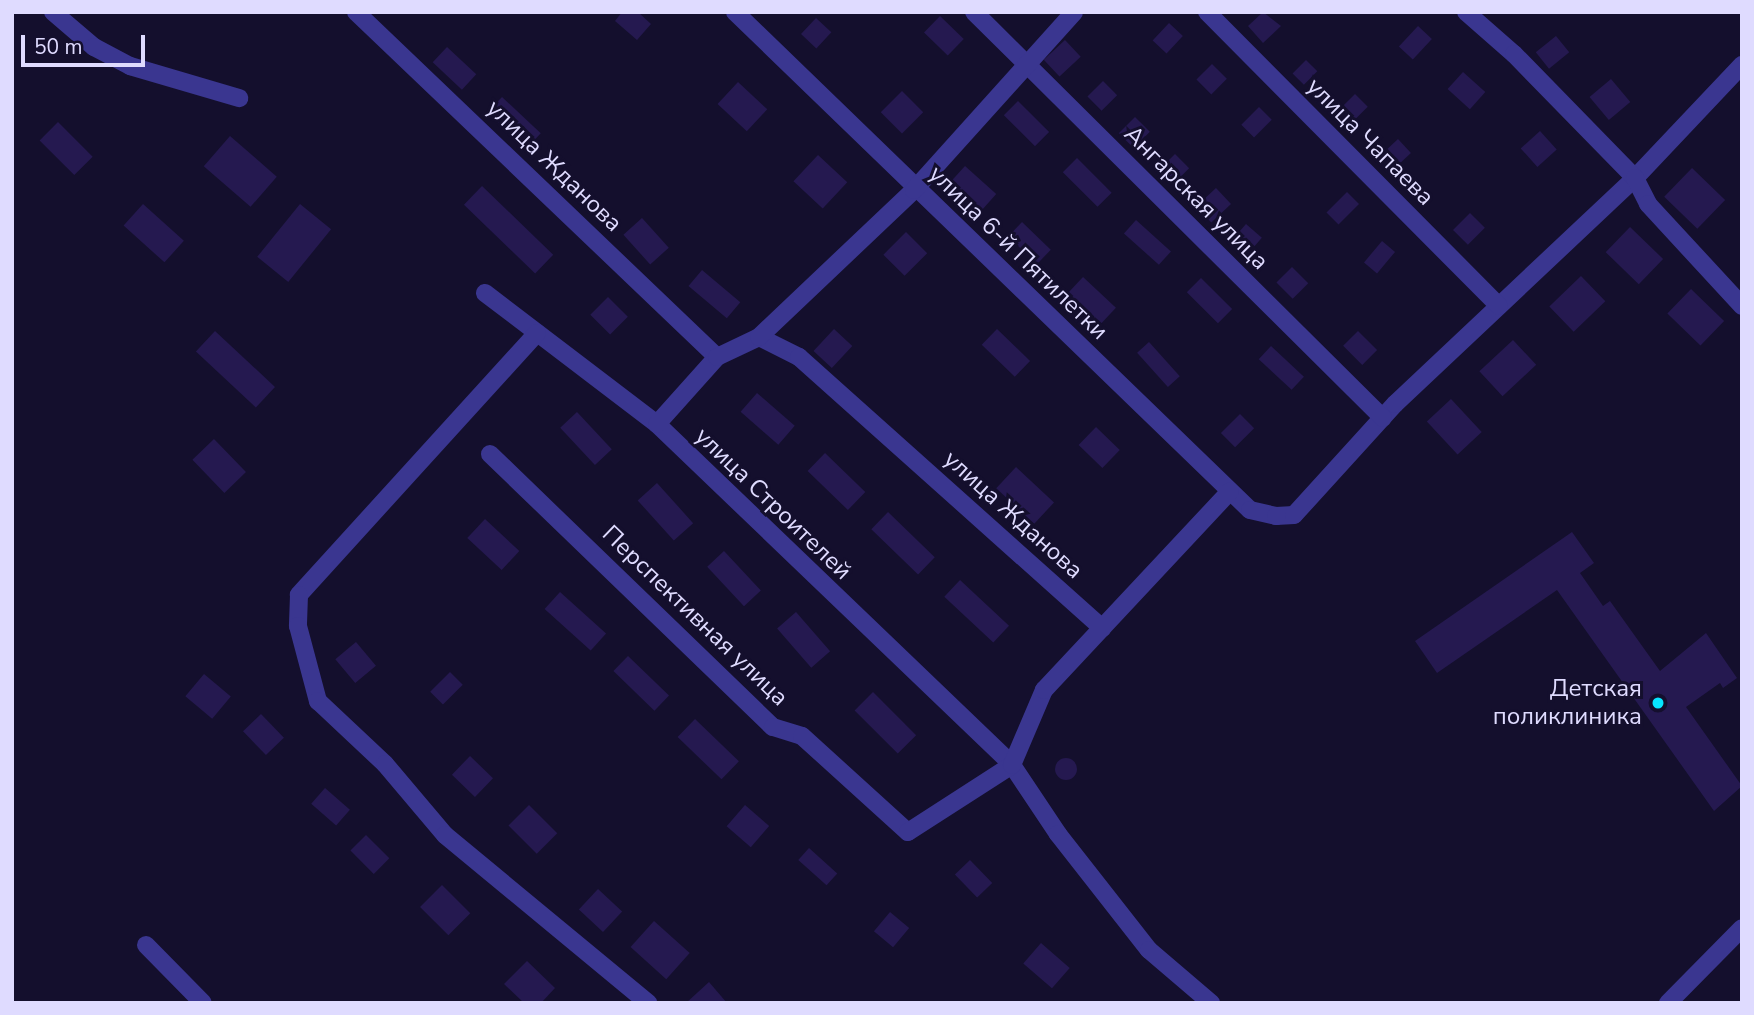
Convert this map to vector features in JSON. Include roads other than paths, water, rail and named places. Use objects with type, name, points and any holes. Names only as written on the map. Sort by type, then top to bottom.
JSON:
[{"type":"street","points":[[53,12],[94,47],[130,66],[239,98]]},
{"type":"street","name":"улица Жданова","points":[[356,12],[717,357]]},
{"type":"street","name":"улица 6-й Пятилетки","points":[[735,12],[873,142],[914,190],[1250,510],[1276,516],[1294,515],[1383,418]]},
{"type":"street","name":"Ангарская улица","points":[[974,12],[1383,418]]},
{"type":"street","points":[[657,424],[717,357],[759,337],[914,190],[1074,12]]},
{"type":"street","name":"улица Чапаева","points":[[1207,12],[1499,306]]},
{"type":"street","points":[[1466,12],[1514,54],[1634,178],[1647,204],[1742,306]]},
{"type":"street","points":[[1383,418],[1634,178],[1742,65]]},
{"type":"street","name":"улица Строителей","points":[[485,293],[657,424],[793,560],[1013,765],[1058,834],[1149,950],[1211,1003]]},
{"type":"street","points":[[537,333],[299,595],[298,626],[318,701],[385,764],[445,835],[648,1003]]},
{"type":"street","name":"улица Жданова","points":[[759,337],[799,357],[1102,628]]},
{"type":"street","name":"Перспективная улица","points":[[490,454],[773,727],[802,736],[908,832],[1013,765]]},
{"type":"street","points":[[1013,765],[1044,690],[1230,491]]},
{"type":"street","points":[[1668,1003],[1742,928]]},
{"type":"street","points":[[146,945],[203,1003]]},
{"type":"place","name":"Детская поликлиника","points":[[1658,703]]}]
